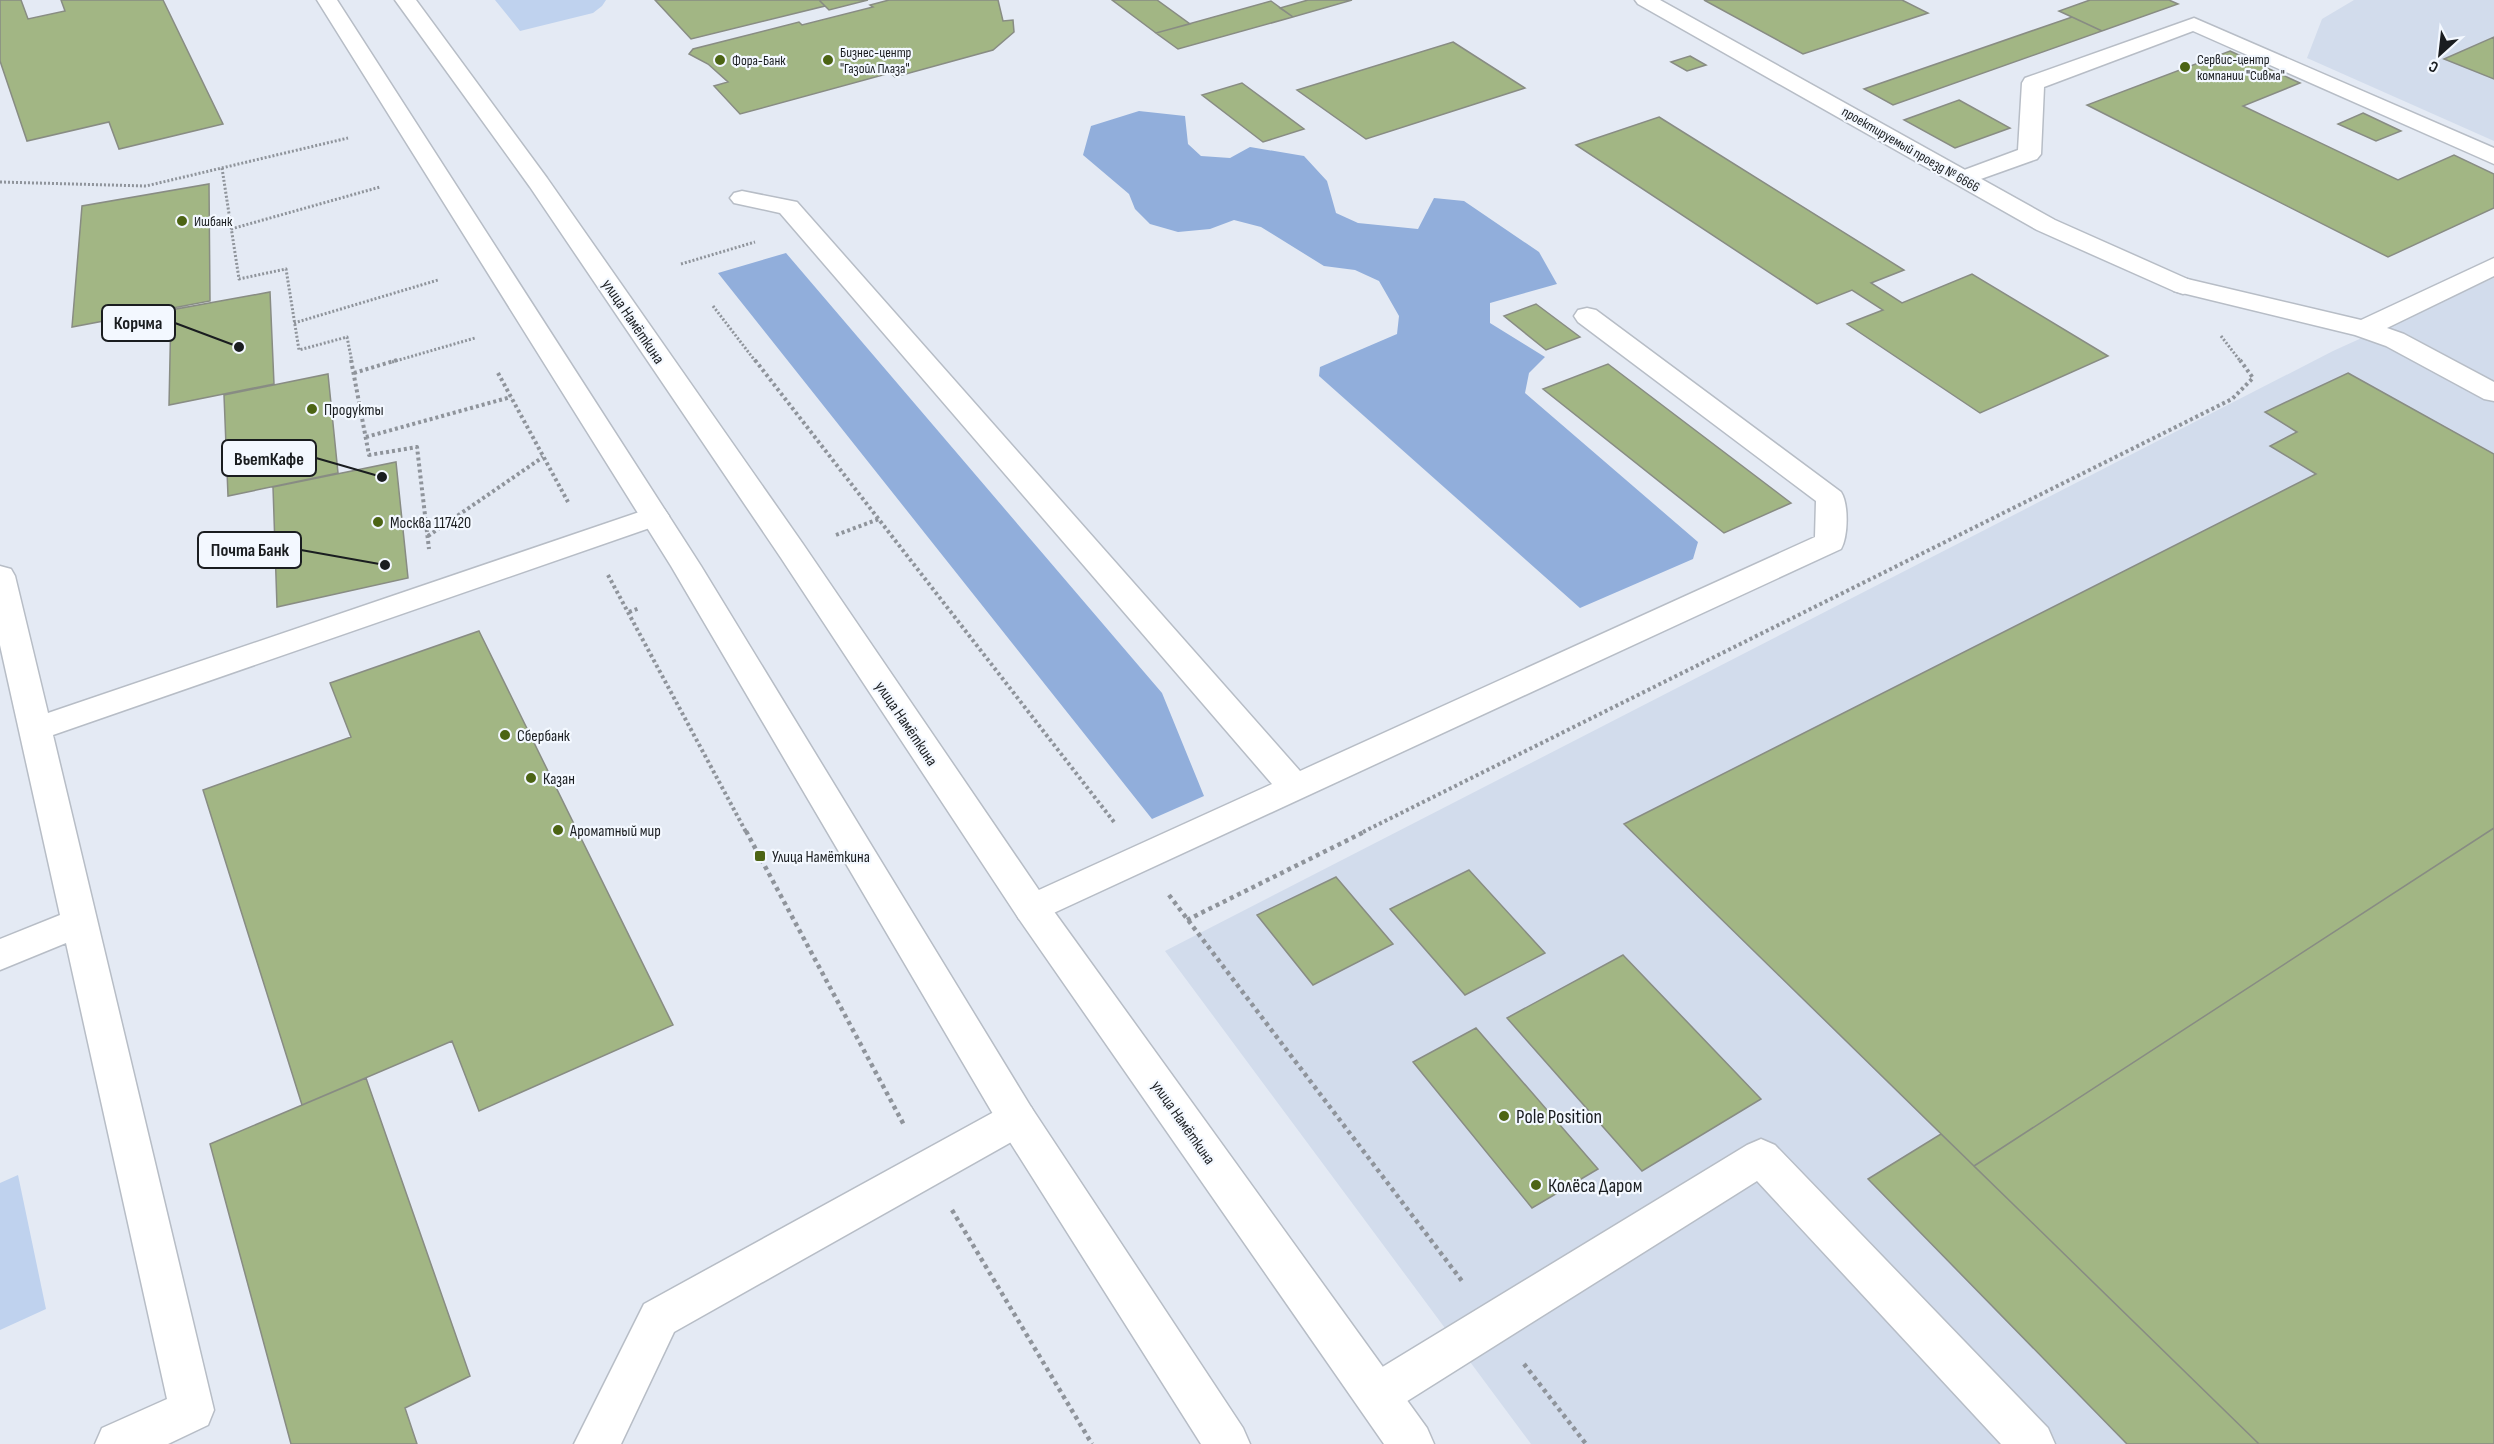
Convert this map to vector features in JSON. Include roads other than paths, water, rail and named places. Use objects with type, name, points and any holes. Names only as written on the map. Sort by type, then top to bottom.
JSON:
[{"type":"main road","points":[[327,0],[698,586],[1017,1119],[1227,1444]]},
{"type":"main road","name":"улица Намёткина","points":[[405,0],[539,183],[786,542],[1032,909],[1411,1444]]},
{"type":"main road","name":"проектируемый проезд № 6666","points":[[1645,0],[2046,225],[2183,286],[2364,329],[2395,340],[2494,393]]},
{"type":"main road","points":[[1964,178],[2029,154],[2033,83],[2194,24],[2494,157]]},
{"type":"main road","points":[[742,198],[788,207],[1294,787]]},
{"type":"main road","points":[[2364,329],[2494,266]]},
{"type":"main road","points":[[1032,909],[1830,542],[1831,498],[1587,316]]},
{"type":"main road","points":[[36,729],[654,516]]},
{"type":"main road","points":[[0,576],[192,1410],[118,1444]]},
{"type":"main road","points":[[0,955],[80,922]]},
{"type":"main road","points":[[597,1444],[659,1318],[1017,1119]]},
{"type":"main road","points":[[1377,1395],[1761,1157],[2032,1444]]},
{"type":"place","name":"Фора-Банк","points":[[720,60]]},
{"type":"place","name":"Бизнес-центр \"Газойл Плаза\"","points":[[828,60]]},
{"type":"place","name":"Сервис-центр компании \"Сивма\"","points":[[2185,67]]},
{"type":"place","name":"Ишбанк","points":[[182,221]]},
{"type":"place","name":"Корчма","points":[[239,347]]},
{"type":"place","name":"Продукты","points":[[312,409]]},
{"type":"place","name":"ВьетКафе","points":[[382,477]]},
{"type":"place","name":"Москва 117420","points":[[378,522]]},
{"type":"place","name":"Почта Банк","points":[[385,565]]},
{"type":"place","name":"Сбербанк","points":[[505,735]]},
{"type":"place","name":"Казан","points":[[531,778]]},
{"type":"place","name":"Ароматный мир","points":[[558,830]]},
{"type":"place","name":"Улица Намёткина","points":[[760,856]]},
{"type":"place","name":"Pole Position","points":[[1504,1116]]},
{"type":"place","name":"Колёса Даром","points":[[1536,1185]]}]
